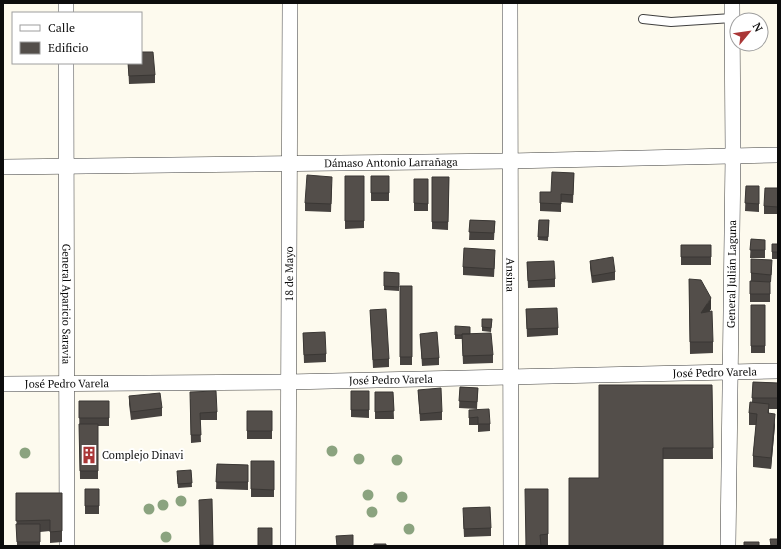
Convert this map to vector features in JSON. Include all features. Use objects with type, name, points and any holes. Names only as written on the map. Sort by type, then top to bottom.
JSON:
[{"type":"street","name":"18 de Mayo","points":[[288,546],[290,3]]},
{"type":"street","name":"Ansina","points":[[510,3],[512,376],[511,546]]},
{"type":"street","name":"General Julián Laguna","points":[[728,546],[733,156],[732,10]]},
{"type":"street","name":"General Aparicio Saravia","points":[[66,64],[67,546]]},
{"type":"street","name":"Dámaso Antonio Larrañaga","points":[[3,167],[67,165],[510,161],[778,155]]},
{"type":"street","name":"José Pedro Varela","points":[[3,384],[288,382],[778,371]]},
{"type":"lane","points":[[643,19],[671,22],[732,10]]},
{"type":"building","points":[[142,52],[153,52],[155,75],[129,76],[128,64],[142,64]]},
{"type":"building","points":[[552,172],[574,173],[573,195],[561,194],[561,204],[540,203],[540,192],[551,192]]},
{"type":"building","points":[[307,175],[332,177],[331,204],[305,203]]},
{"type":"building","points":[[345,176],[364,176],[364,221],[345,221]]},
{"type":"building","points":[[371,176],[389,176],[389,193],[371,193]]},
{"type":"building","points":[[432,177],[449,177],[448,222],[432,222]]},
{"type":"building","points":[[414,179],[428,179],[428,204],[414,203]]},
{"type":"building","points":[[746,186],[759,186],[759,204],[745,203]]},
{"type":"building","points":[[765,188],[778,188],[778,207],[764,206]]},
{"type":"building","points":[[470,220],[495,221],[494,233],[469,232]]},
{"type":"building","points":[[539,220],[549,220],[548,237],[538,237]]},
{"type":"building","points":[[751,239],[765,240],[765,250],[750,250]]},
{"type":"building","points":[[772,244],[778,244],[778,252],[772,252]]},
{"type":"building","points":[[681,245],[711,245],[711,257],[681,257]]},
{"type":"building","points":[[464,248],[495,250],[494,269],[463,267]]},
{"type":"building","points":[[613,257],[615,272],[592,276],[590,261]]},
{"type":"building","points":[[751,259],[772,260],[771,275],[751,273]]},
{"type":"building","points":[[554,261],[555,279],[528,281],[527,262]]},
{"type":"building","points":[[384,272],[399,273],[399,287],[384,286]]},
{"type":"building","points":[[689,279],[701,280],[711,298],[701,313],[712,311],[713,342],[690,342]]},
{"type":"building","points":[[750,281],[770,282],[770,294],[750,294]]},
{"type":"building","points":[[400,286],[412,286],[412,357],[400,357]]},
{"type":"building","points":[[751,305],[765,305],[765,346],[751,346]]},
{"type":"building","points":[[557,308],[558,328],[527,329],[526,309]]},
{"type":"building","points":[[386,309],[389,359],[373,360],[370,310]]},
{"type":"building","points":[[482,319],[492,319],[491,328],[482,327]]},
{"type":"building","points":[[455,326],[470,327],[470,334],[455,335]]},
{"type":"building","points":[[325,332],[326,354],[304,355],[303,333]]},
{"type":"building","points":[[437,332],[439,358],[422,359],[420,334]]},
{"type":"building","points":[[491,333],[493,355],[463,356],[462,334]]},
{"type":"building","points":[[753,382],[778,383],[778,398],[752,398]]},
{"type":"building","points":[[599,385],[712,385],[713,448],[663,448],[663,546],[569,546],[569,478],[599,478]]},
{"type":"building","points":[[460,387],[478,388],[477,402],[459,401]]},
{"type":"building","points":[[441,388],[442,412],[420,414],[418,390]]},
{"type":"building","points":[[216,391],[217,412],[200,413],[201,435],[191,435],[190,392]]},
{"type":"building","points":[[351,391],[369,391],[369,410],[351,410]]},
{"type":"building","points":[[375,392],[393,392],[394,411],[375,412]]},
{"type":"building","points":[[160,393],[162,408],[131,412],[129,396]]},
{"type":"building","points":[[79,401],[109,401],[109,418],[79,418]]},
{"type":"building","points":[[750,402],[769,404],[768,413],[775,414],[771,458],[753,456],[757,414],[749,413]]},
{"type":"building","points":[[489,409],[490,424],[478,424],[478,417],[469,418],[469,410]]},
{"type":"building","points":[[247,411],[272,411],[272,431],[247,431]]},
{"type":"building","name":"Complejo Dinavi","points":[[79,424],[98,424],[98,471],[80,471]]},
{"type":"building","points":[[251,461],[274,461],[274,490],[251,489]]},
{"type":"building","points":[[217,464],[248,465],[248,482],[216,482]]},
{"type":"building","points":[[191,470],[192,483],[178,484],[177,471]]},
{"type":"building","points":[[85,489],[99,489],[99,506],[85,506]]},
{"type":"building","points":[[525,489],[548,489],[548,534],[540,535],[541,546],[526,546]]},
{"type":"building","points":[[16,493],[62,493],[62,531],[50,532],[50,520],[16,521]]},
{"type":"building","points":[[212,499],[213,545],[200,545],[199,500]]},
{"type":"building","points":[[490,507],[491,528],[464,529],[463,508]]},
{"type":"building","points":[[16,524],[40,524],[40,542],[17,542]]},
{"type":"building","points":[[258,528],[272,528],[272,546],[258,546]]},
{"type":"building","points":[[353,535],[353,546],[337,546],[336,536]]},
{"type":"building","points":[[770,539],[778,539],[778,546],[771,546]]},
{"type":"building","points":[[744,542],[759,542],[759,546],[744,546]]},
{"type":"building","points":[[374,544],[386,544],[386,546],[374,546]]},
{"type":"place","name":"Complejo Dinavi","points":[[89,455]]}]
